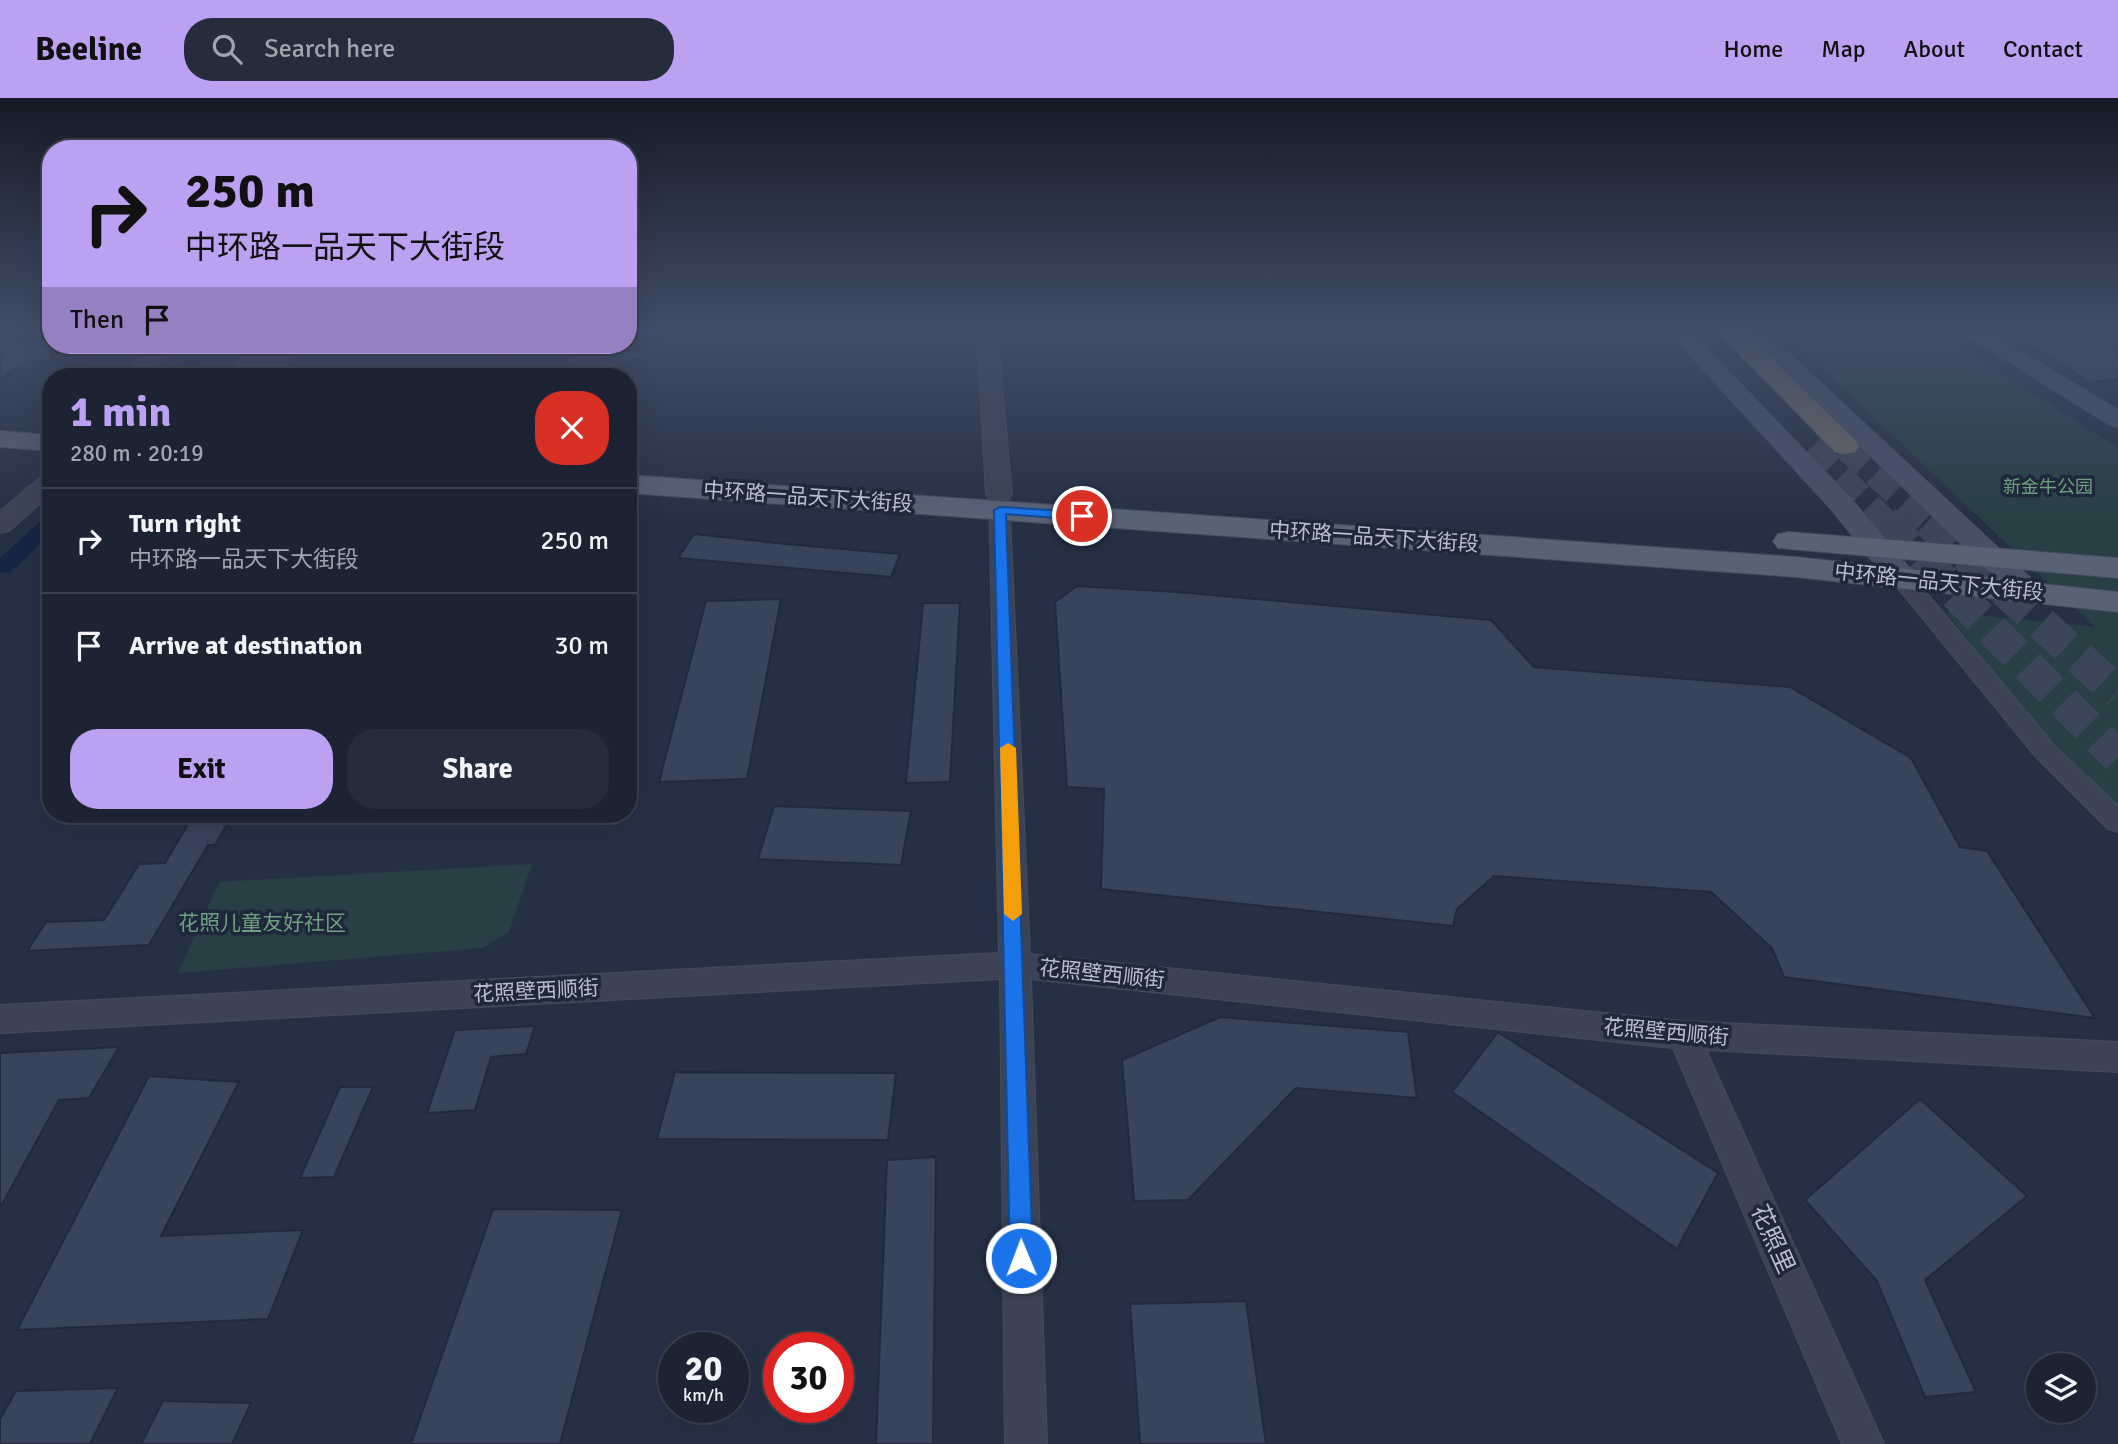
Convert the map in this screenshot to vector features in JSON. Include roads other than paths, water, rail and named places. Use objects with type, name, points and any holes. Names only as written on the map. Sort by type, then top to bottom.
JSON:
[{"type":"highway","points":[[1760,394],[1811,448]]},
{"type":"highway","points":[[1792,394],[1845,446]]},
{"type":"main road","points":[[1737,394],[1841,504],[1901,578]]},
{"type":"main road","points":[[1821,394],[2028,592]]},
{"type":"main road","points":[[2075,394],[2118,420]]},
{"type":"main road","points":[[0,421],[42,424]]},
{"type":"main road","points":[[0,439],[42,442]]},
{"type":"main road","name":"中环路一品天下大街段","points":[[637,468],[999,502],[1796,567],[2118,602]]},
{"type":"main road","name":"中环路一品天下大街段","points":[[637,484],[1877,546],[2118,568]]},
{"type":"street","points":[[991,394],[999,502],[1015,965],[1026,1444]]},
{"type":"street","points":[[0,504],[42,469]]},
{"type":"street","points":[[0,525],[42,489]]},
{"type":"street","points":[[1901,578],[2045,751],[2118,822]]},
{"type":"street","name":"花照壁西顺街","points":[[0,1019],[1015,965],[1683,1035],[2118,1057]]},
{"type":"street","name":"花照里","points":[[1683,1035],[1863,1444]]},
{"type":"waterway","points":[[3,567],[42,530]]},
{"type":"tunnel","points":[[1845,446],[1930,523]]},
{"type":"tunnel","points":[[1811,448],[1884,521]]},
{"type":"tunnel","points":[[1884,521],[2118,757]]},
{"type":"tunnel","points":[[1928,521],[2118,693]]},
{"type":"park label","name":"新金牛公园","points":[[2048,487]]},
{"type":"park label","name":"花照儿童友好社区","points":[[262,923]]}]
